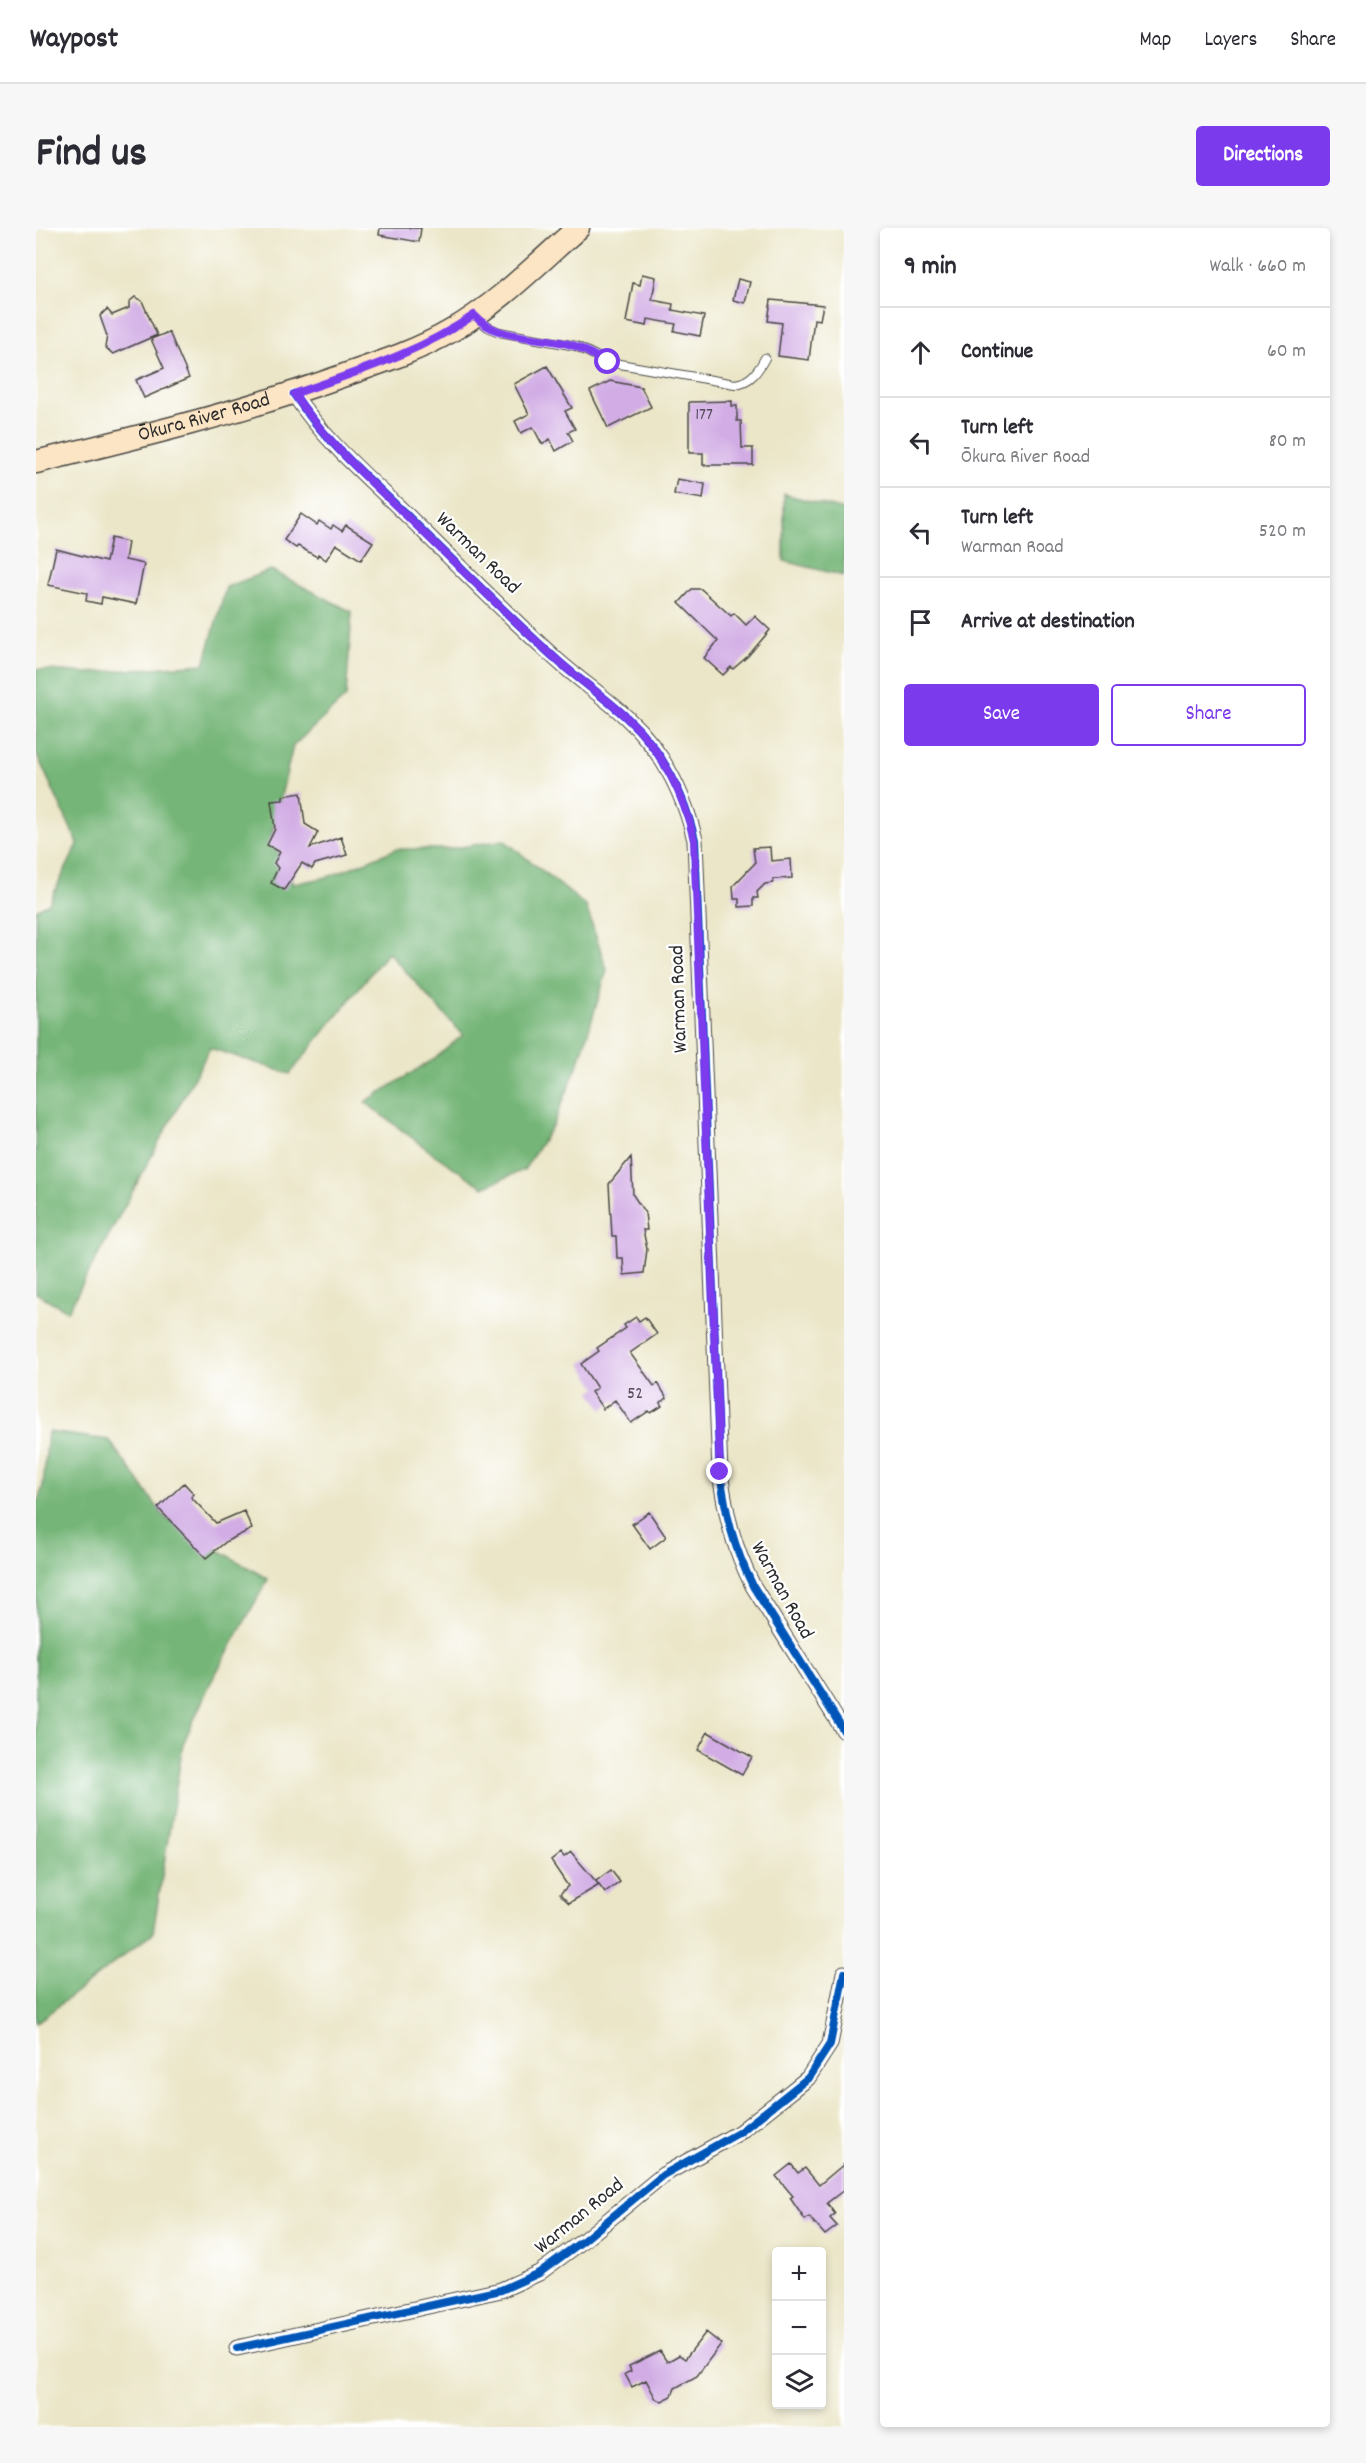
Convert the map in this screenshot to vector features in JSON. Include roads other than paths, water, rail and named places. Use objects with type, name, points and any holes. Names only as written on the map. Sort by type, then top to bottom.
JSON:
[{"type":"street","name":"Ōkura River Road","points":[[36,462],[169,429],[294,394],[410,351],[453,330],[474,315],[578,228]]},
{"type":"street","name":"Warman Road","points":[[294,394],[336,446],[397,506],[557,661],[627,718],[643,734],[670,773],[681,795],[694,840],[720,1472],[726,1518],[741,1562],[753,1586],[844,1731]]},
{"type":"street","name":"Warman Road","points":[[237,2348],[501,2290],[539,2273],[577,2246],[663,2175],[740,2132],[808,2078],[830,2044],[844,1973]]},
{"type":"lane","points":[[474,315],[481,323],[500,332],[576,346],[608,362],[735,384],[746,381],[754,375],[765,358]]}]
